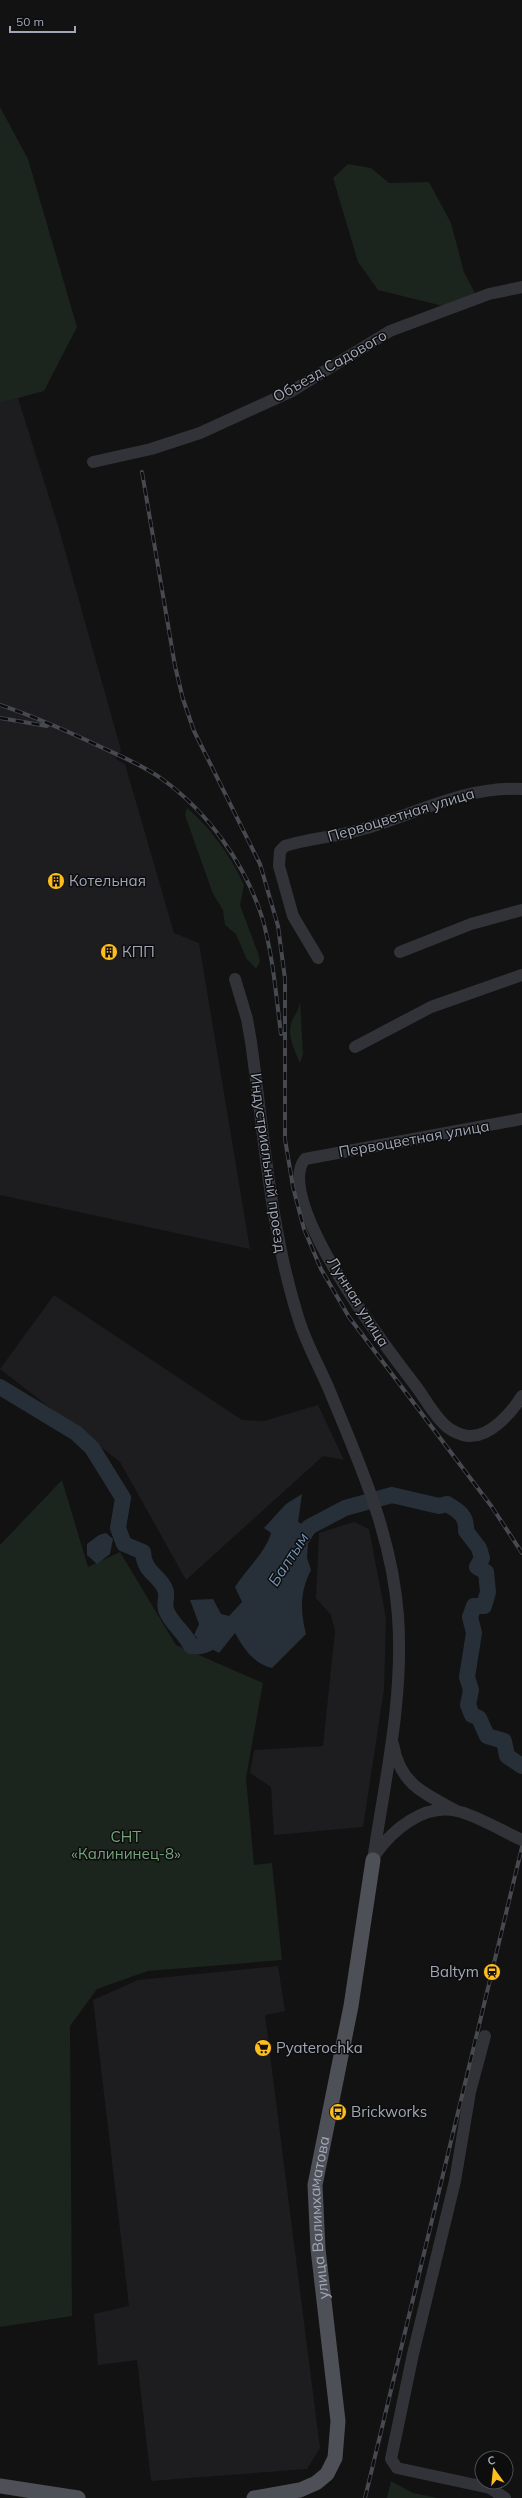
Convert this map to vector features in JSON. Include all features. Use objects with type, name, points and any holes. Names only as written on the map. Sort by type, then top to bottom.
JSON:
[{"type":"main road","name":"улица Валимхаматова","points":[[254,2498],[300,2490],[316,2484],[327,2474],[335,2458],[338,2421],[318,2249],[315,2185],[351,2006],[373,1860]]},
{"type":"main road","points":[[0,2486],[78,2498]]},
{"type":"street","name":"Объезд Садового","points":[[93,462],[151,449],[200,433],[292,391],[390,332],[489,294],[522,287]]},
{"type":"street","name":"Первоцветная улица","points":[[318,958],[299,930],[291,909],[279,866],[280,851],[285,846],[338,837],[384,823],[441,801],[502,788],[522,789]]},
{"type":"street","points":[[400,952],[471,924],[522,910]]},
{"type":"street","points":[[355,1046],[431,1007],[522,975]]},
{"type":"street","name":"Индустриальный проезд","points":[[235,979],[252,1042],[278,1245],[298,1319],[366,1478],[380,1517],[392,1570],[398,1617],[399,1667],[392,1737]]},
{"type":"street","name":"Первоцветная улица","points":[[306,1159],[522,1120]]},
{"type":"street","name":"Лунная улица","points":[[306,1159],[300,1166],[300,1192],[308,1215],[343,1284],[369,1325],[446,1426],[467,1436],[476,1436],[491,1428],[503,1418],[522,1396]]},
{"type":"street","points":[[392,1737],[395,1757],[410,1783],[421,1792],[457,1811],[522,1840]]},
{"type":"street","points":[[373,1860],[392,1737]]},
{"type":"street","points":[[373,1860],[384,1842],[406,1822],[432,1812],[457,1811]]},
{"type":"street","points":[[485,2036],[470,2092],[453,2188],[392,2447],[391,2459],[397,2468],[490,2488],[505,2498]]},
{"type":"shaded area","points":[[18,398],[59,529],[121,750],[116,759],[125,764],[174,933],[199,943],[250,1249],[0,1195],[0,403]]},
{"type":"shaded area","points":[[54,1295],[242,1420],[264,1421],[318,1405],[344,1460],[323,1456],[186,1580],[120,1462],[0,1369]]},
{"type":"shaded area","points":[[354,1522],[369,1529],[386,1618],[384,1689],[363,1827],[274,1835],[271,1787],[250,1773],[254,1750],[323,1746],[335,1631],[331,1615],[316,1598],[319,1533]]},
{"type":"shaded area","points":[[278,1966],[285,2011],[265,2015],[320,2448],[307,2469],[151,2481],[137,2360],[98,2365],[94,2314],[129,2306],[93,2000],[138,1980]]},
{"type":"green space","points":[[0,107],[28,159],[77,327],[44,391],[0,403]]},
{"type":"green space","points":[[348,164],[371,168],[389,183],[429,182],[451,223],[464,272],[476,295],[459,310],[378,290],[358,262],[333,178]]},
{"type":"green space","points":[[187,808],[204,824],[220,843],[244,885],[240,905],[259,956],[260,962],[256,969],[246,958],[236,934],[225,925],[223,910],[213,894],[185,815]]},
{"type":"green space","points":[[300,1001],[303,1054],[300,1063],[292,1042],[290,1026]]},
{"type":"green space","name":"СНТ «Калининец-8»","points":[[62,1480],[88,1567],[120,1552],[176,1645],[263,1683],[246,1778],[254,1865],[272,1863],[282,1960],[148,1971],[97,1989],[70,2026],[72,2316],[0,2327],[0,1545]]},
{"type":"green space","points":[[391,2481],[413,2493],[438,2498],[387,2498]]},
{"type":"water","points":[[302,1494],[298,1522],[309,1527],[307,1558],[311,1570],[307,1578],[302,1601],[306,1634],[272,1668],[259,1663],[254,1659],[242,1645],[235,1633],[219,1653],[206,1646],[194,1635],[199,1624],[190,1600],[213,1599],[221,1614],[229,1616],[242,1602],[235,1587],[265,1547],[271,1533],[264,1528],[286,1504]]},
{"type":"water","points":[[106,1533],[113,1539],[110,1554],[97,1564],[87,1555],[87,1544],[99,1535]]},
{"type":"waterway","name":"Балтым","points":[[0,1387],[76,1433],[92,1448],[123,1498],[118,1528],[124,1544],[143,1552],[146,1565],[161,1582],[166,1592],[166,1610],[191,1646],[205,1645],[222,1632]]},
{"type":"waterway","name":"Балтым","points":[[297,1546],[309,1527],[345,1508],[392,1495],[439,1506],[447,1504],[459,1512],[464,1518],[466,1531],[479,1548],[482,1558],[477,1567],[486,1572],[488,1592],[484,1606],[474,1606],[470,1617],[474,1633],[467,1677],[471,1690],[468,1705],[472,1715],[479,1718],[487,1736],[504,1741],[507,1756],[522,1766]]},
{"type":"railway","points":[[142,472],[175,666],[183,699],[194,731],[260,864],[278,926],[285,979],[285,1139],[293,1187],[304,1229],[321,1269],[349,1317],[492,1507],[522,1553]]},
{"type":"railway","points":[[0,705],[65,731],[126,758],[148,770],[179,792],[209,823],[223,840],[246,878],[262,917],[272,960],[281,1034]]},
{"type":"railway","points":[[0,718],[47,726]]},
{"type":"railway","points":[[365,2498],[522,1847]]},
{"type":"place","name":"Котельная","points":[[56,881]]},
{"type":"place","name":"КПП","points":[[109,952]]},
{"type":"place","name":"Baltym","points":[[492,1972]]},
{"type":"place","name":"Pyaterochka","points":[[263,2048]]},
{"type":"place","name":"Brickworks","points":[[338,2112]]}]
